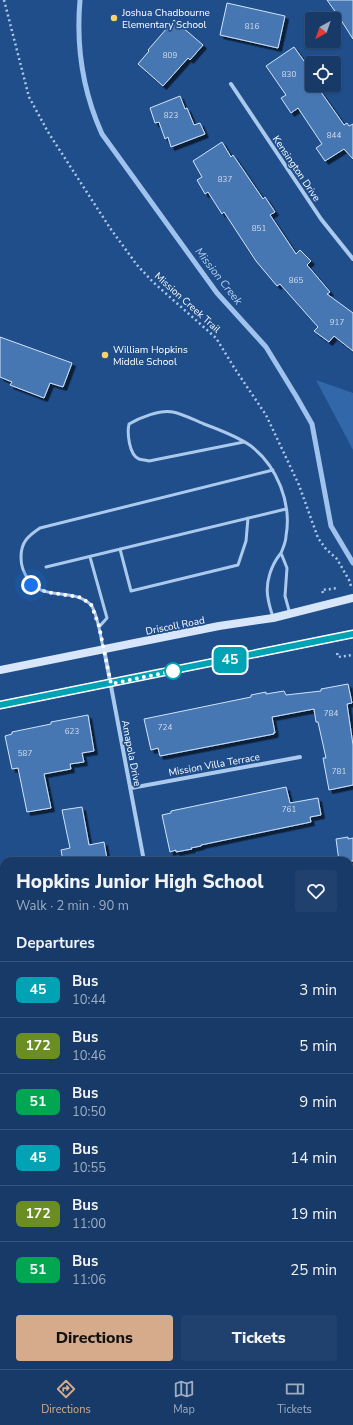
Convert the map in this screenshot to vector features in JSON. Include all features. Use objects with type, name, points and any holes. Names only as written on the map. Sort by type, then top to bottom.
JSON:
[{"type":"street","name":"Kensington Drive","points":[[231,84],[321,219],[353,259]]},
{"type":"street","name":"Driscoll Road","points":[[0,670],[219,626],[273,618],[353,598]]},
{"type":"street","points":[[0,705],[111,684],[353,634]]},
{"type":"street","name":"Amapola Drive","points":[[104,649],[143,857]]},
{"type":"street","name":"Mission Villa Terrace","points":[[130,788],[300,757]]},
{"type":"lane","points":[[244,442],[149,460],[139,459],[135,456],[132,450],[128,431],[129,424],[136,420],[154,414],[171,412],[228,433],[244,442],[251,446],[268,464],[277,477],[285,500],[286,509],[286,536],[281,553],[275,560],[268,582],[267,597],[273,618]]},
{"type":"lane","points":[[104,649],[99,626],[91,604],[79,597],[46,592],[31,585],[22,568],[21,549],[29,536],[40,528],[272,470]]},
{"type":"lane","points":[[46,567],[286,509]]},
{"type":"lane","points":[[120,549],[131,591],[238,565],[246,541],[248,518]]},
{"type":"lane","points":[[281,553],[287,568],[285,596],[290,614]]},
{"type":"lane","points":[[90,557],[107,618],[99,626]]},
{"type":"path","name":"Mission Creek Trail","points":[[4,0],[29,97],[66,161],[121,244],[137,265],[162,291],[216,338],[266,415],[299,485],[318,538],[326,549],[337,559],[351,586],[322,590],[323,594]]},
{"type":"path","points":[[337,652],[338,657],[353,655]]},
{"type":"shaded area","points":[[316,380],[353,393],[353,450]]},
{"type":"building","points":[[327,0],[353,0],[353,39],[341,20],[341,12],[335,12]]},
{"type":"building","points":[[227,3],[285,16],[278,48],[220,35]]},
{"type":"building","points":[[174,20],[203,45],[190,60],[188,58],[163,86],[138,64]]},
{"type":"building","points":[[294,47],[305,62],[305,92],[321,92],[344,125],[347,123],[349,126],[353,124],[353,159],[344,149],[325,161],[316,148],[322,144],[298,108],[291,113],[281,98],[286,95],[266,66]]},
{"type":"building","points":[[180,96],[194,125],[200,123],[205,134],[171,147],[168,137],[165,139],[159,122],[155,123],[150,108]]},
{"type":"building","points":[[222,142],[231,157],[233,155],[263,199],[265,197],[275,212],[270,215],[296,254],[300,250],[311,261],[307,265],[330,292],[327,294],[353,313],[353,351],[334,336],[329,342],[314,331],[318,327],[280,284],[277,286],[256,261],[224,212],[222,214],[208,192],[205,194],[197,180],[202,177],[193,161]]},
{"type":"building","points":[[0,337],[72,363],[63,387],[50,383],[44,398],[10,385],[12,382],[0,377]]},
{"type":"building","points":[[348,684],[352,703],[347,704],[353,745],[353,785],[329,790],[323,758],[326,758],[314,709],[272,717],[274,734],[160,756],[158,748],[151,750],[144,719],[251,697],[251,695],[266,692],[266,694],[284,691],[286,695],[321,691],[321,689]]},
{"type":"building","points":[[88,715],[94,751],[82,753],[84,762],[70,764],[71,769],[44,774],[51,808],[27,812],[18,768],[12,769],[5,736],[12,734],[12,732],[51,724],[51,722]]},
{"type":"building","points":[[286,787],[290,803],[318,798],[321,815],[310,817],[311,822],[201,845],[191,848],[192,849],[170,852],[162,815],[171,813],[171,811]]},
{"type":"building","points":[[82,807],[89,845],[104,842],[107,857],[62,857],[61,850],[70,848],[62,810]]},
{"type":"building","points":[[348,837],[348,839],[353,838],[353,857],[338,857],[336,839]]},
{"type":"waterway","name":"Mission Creek","points":[[80,0],[79,34],[82,68],[90,102],[102,134],[217,293],[266,347],[296,396],[312,424],[331,526],[353,563]]},
{"type":"bus line","name":"45","points":[[0,705],[353,634]]},
{"type":"place","name":"Joshua Chadbourne Elementary School","points":[[114,18]]},
{"type":"place","name":"William Hopkins Middle School","points":[[105,355]]},
{"type":"route","points":[[31,585],[46,592],[79,597],[91,604],[99,626],[111,684],[173,671]]}]
